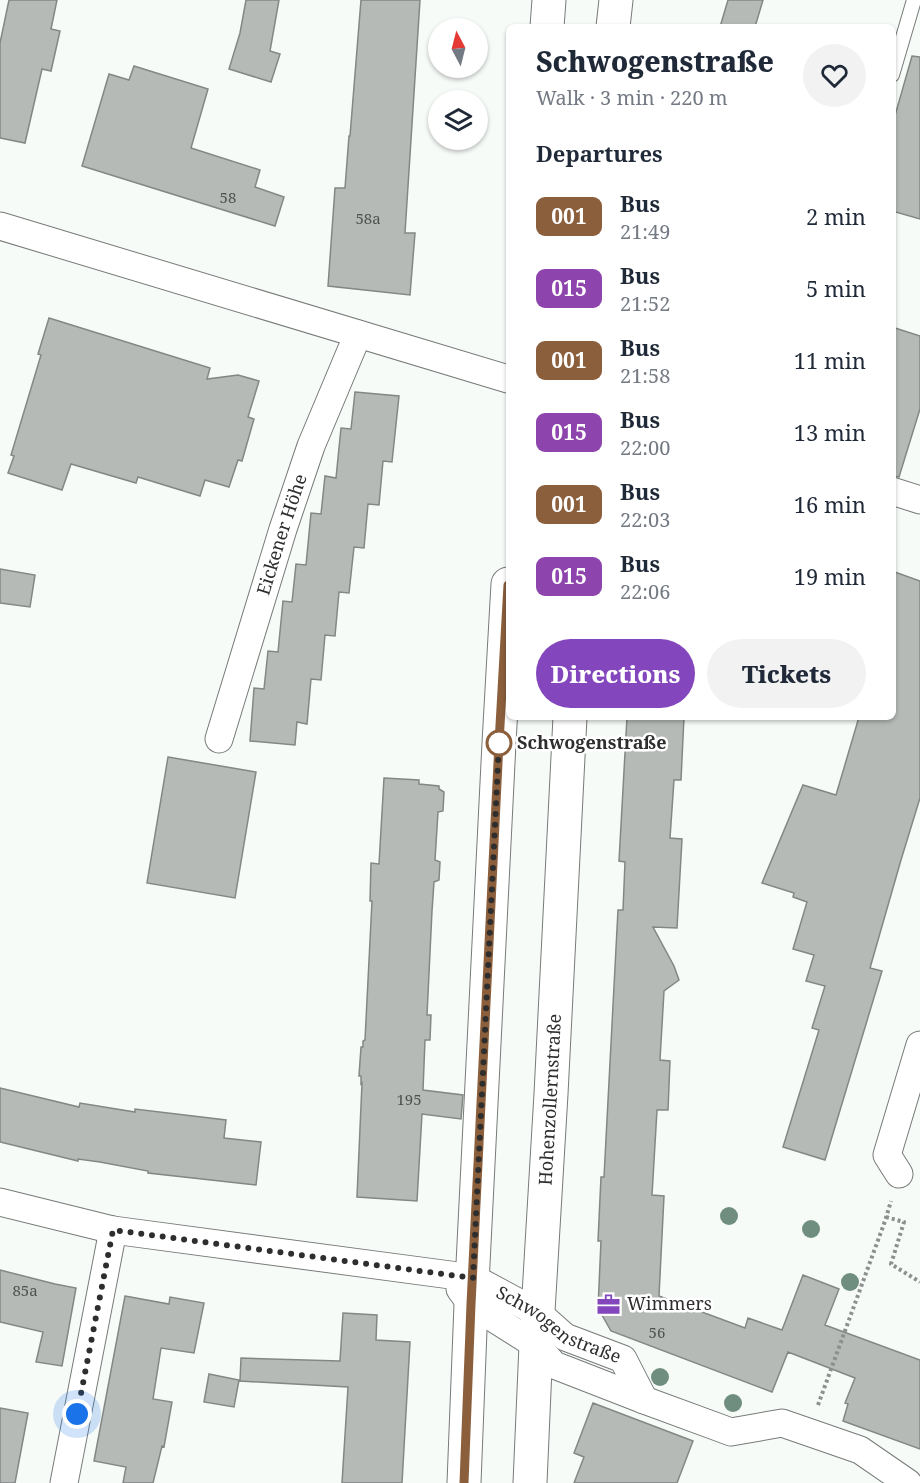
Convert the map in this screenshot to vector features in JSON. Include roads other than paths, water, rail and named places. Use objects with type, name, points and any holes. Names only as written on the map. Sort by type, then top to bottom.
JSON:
[{"type":"main road","points":[[547,24],[549,0]]},
{"type":"main road","points":[[613,24],[616,0]]},
{"type":"main road","points":[[464,1483],[464,1285],[506,619]]},
{"type":"main road","name":"Hohenzollernstraße","points":[[530,1483],[570,720]]},
{"type":"street","points":[[0,226],[506,378]]},
{"type":"street","name":"Eickener Höhe","points":[[219,739],[283,529],[308,456],[358,334]]},
{"type":"street","points":[[896,492],[920,500]]},
{"type":"street","points":[[899,1174],[887,1155],[920,1045]]},
{"type":"street","name":"Schwogenstraße","points":[[0,1202],[113,1230],[464,1285],[538,1313],[565,1337],[623,1359],[645,1401]]},
{"type":"street","points":[[64,1483],[113,1230]]},
{"type":"street","name":"Schwogenstraße","points":[[464,1285],[536,1345],[554,1365],[731,1432],[782,1423],[808,1431],[860,1450],[908,1483]]},
{"type":"lane","points":[[896,61],[914,0]]},
{"type":"place","name":"Schwogenstraße","points":[[499,743]]},
{"type":"place","name":"Wimmers","points":[[609,1304]]}]
